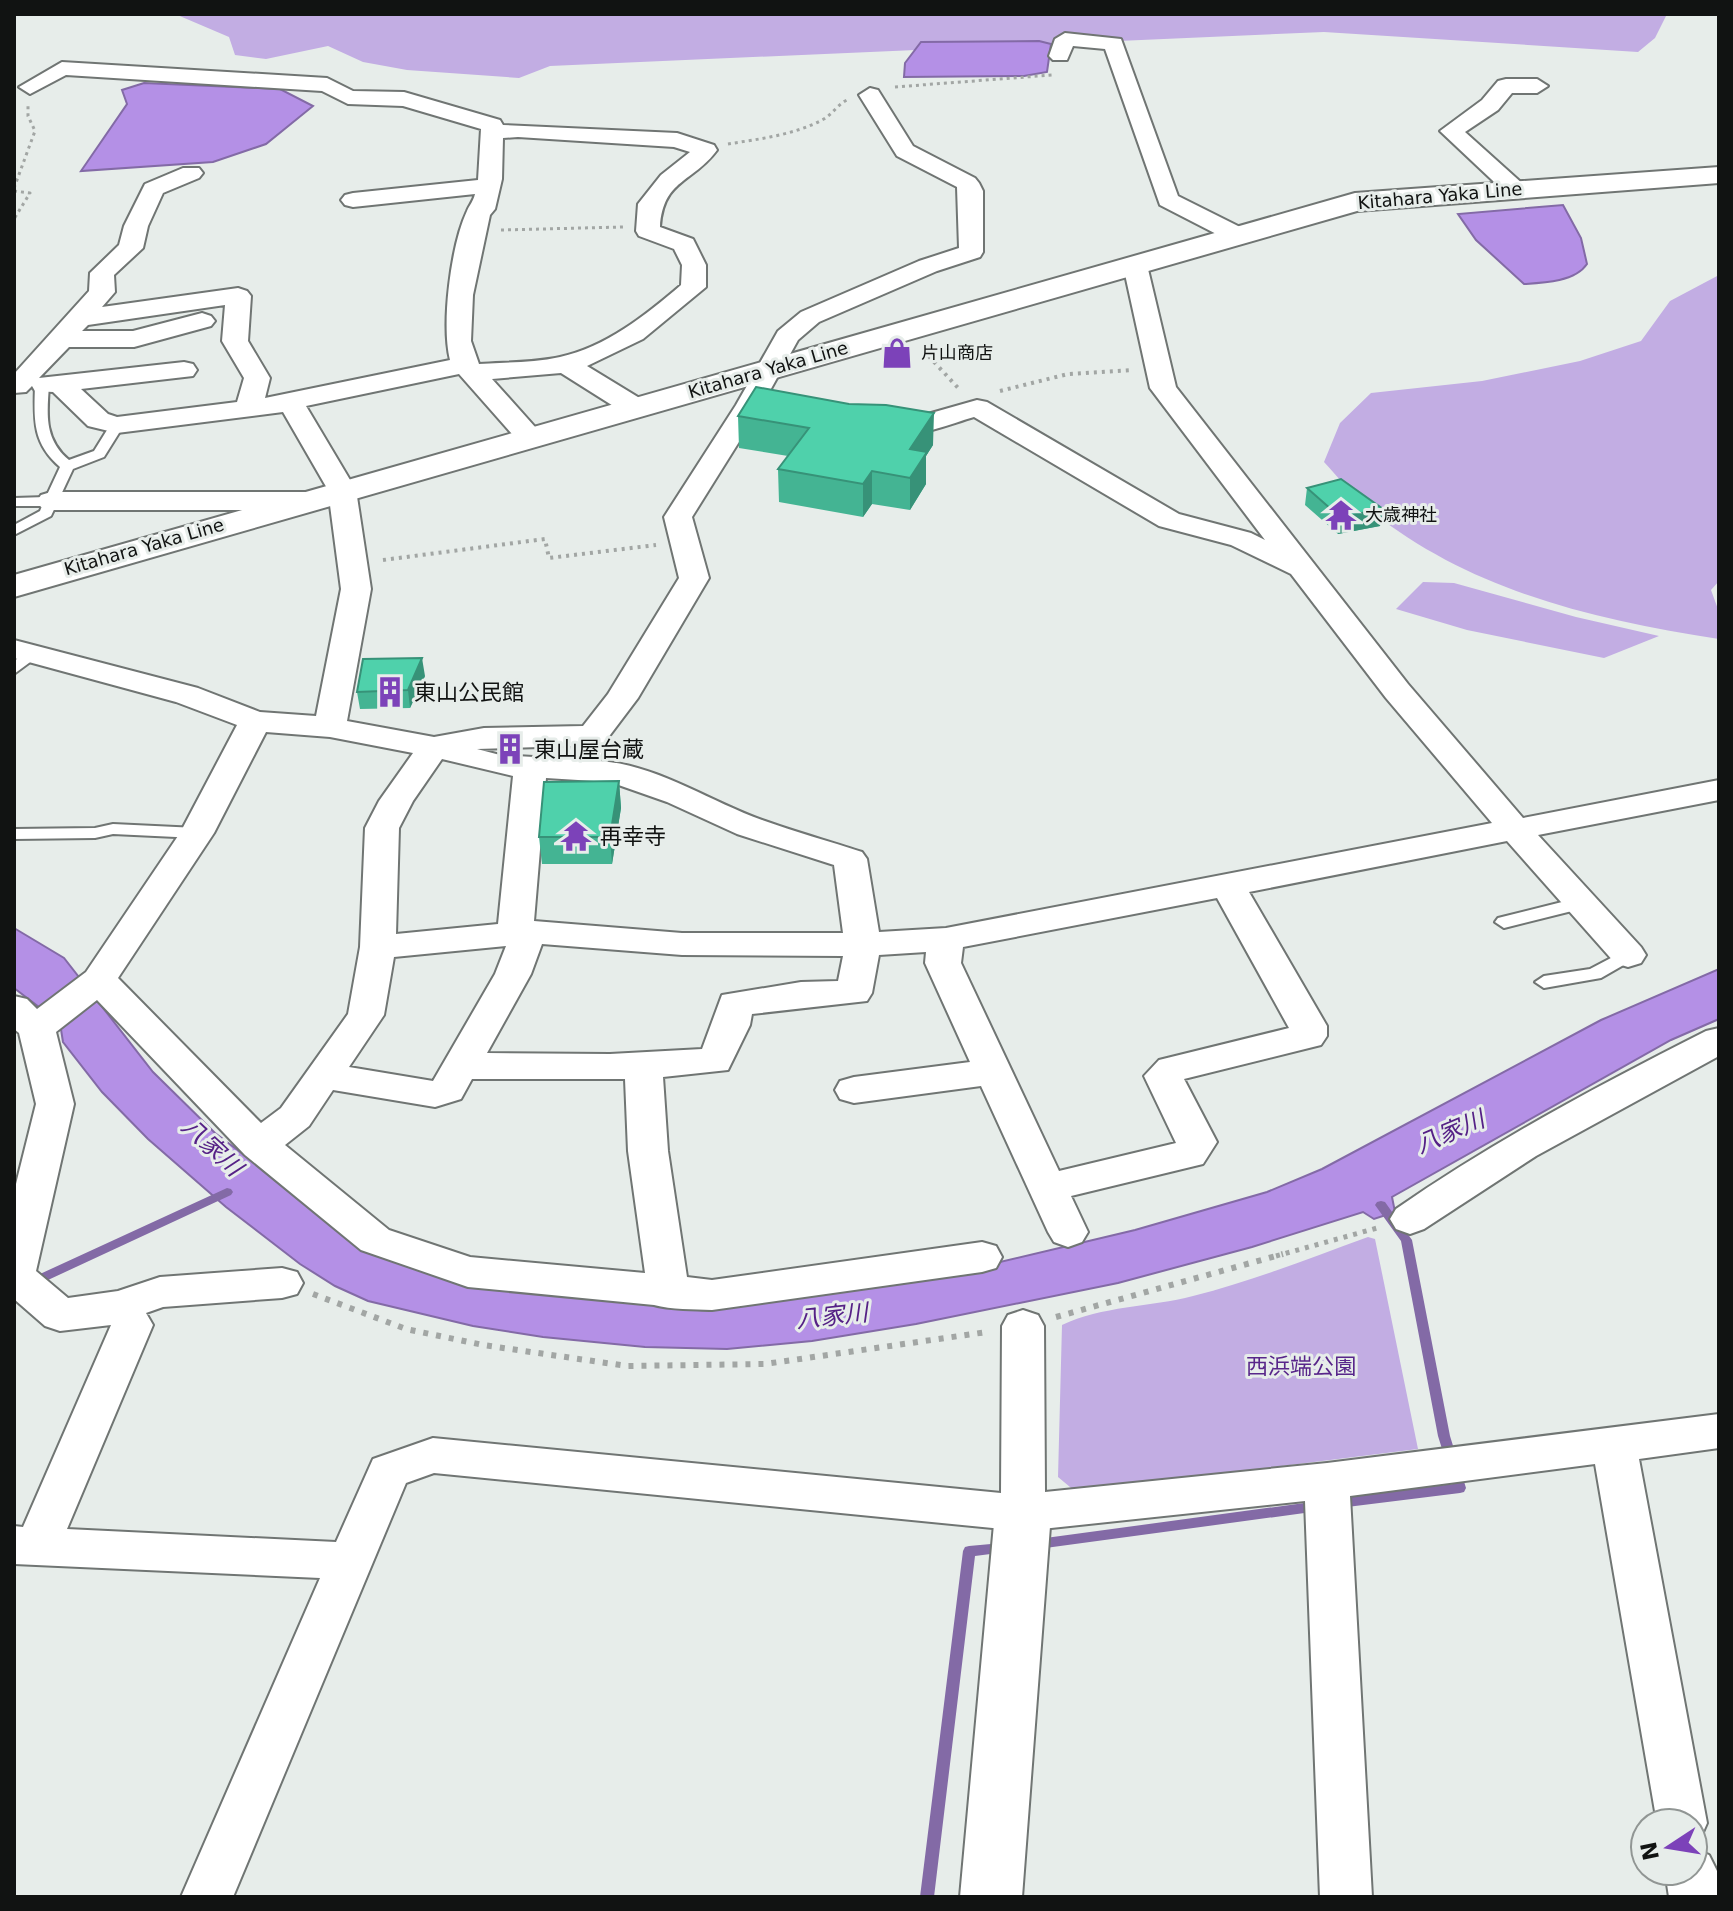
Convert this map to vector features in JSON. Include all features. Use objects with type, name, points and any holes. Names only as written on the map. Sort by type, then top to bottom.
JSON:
[{"type":"main road","name":"Kitahara Yaka Line","points":[[14,586],[1355,202],[1719,175]]},
{"type":"main road","points":[[991,1897],[1023,1513]]},
{"type":"street","points":[[1060,56],[1065,39],[1114,43],[1168,200],[1237,235]]},
{"type":"street","points":[[30,87],[62,68],[327,85],[348,97],[404,99],[492,125],[488,186],[458,310],[460,346],[469,369],[530,437]]},
{"type":"street","points":[[1516,190],[1451,131],[1490,105],[1506,86],[1537,86]]},
{"type":"street","points":[[582,769],[588,742],[622,698],[694,578],[678,517],[763,408],[767,371],[787,336],[810,317],[928,266],[971,252],[971,191],[967,183],[905,151],[870,95]]},
{"type":"street","points":[[33,385],[98,420],[117,425],[291,403],[308,396],[469,369],[565,364],[601,351],[655,320],[693,287],[694,265],[684,244],[648,231],[648,225],[650,204],[669,180],[706,150],[677,140],[518,130],[491,133]]},
{"type":"street","points":[[33,385],[62,339],[102,292],[102,273],[131,248],[136,226],[153,189],[191,173]]},
{"type":"street","points":[[353,200],[488,186]]},
{"type":"street","points":[[1135,265],[1163,388],[1397,691],[1516,831],[1628,955]]},
{"type":"street","points":[[81,318],[238,296],[235,341],[257,378],[249,407]]},
{"type":"street","points":[[62,339],[134,339],[200,321],[235,322]]},
{"type":"street","points":[[565,364],[636,408]]},
{"type":"street","points":[[33,385],[184,370]]},
{"type":"street","points":[[291,403],[342,490],[356,589],[330,727]]},
{"type":"street","points":[[865,426],[911,427],[977,408],[1169,520],[1241,539],[1304,570]]},
{"type":"street","points":[[51,501],[305,501]]},
{"type":"street","points":[[20,657],[187,695],[255,721],[330,727],[434,747],[499,765],[614,772],[679,795],[749,827],[850,859],[863,945],[854,993],[801,994],[735,1004],[731,1025],[715,1061],[644,1065],[463,1066]]},
{"type":"street","points":[[255,721],[197,833],[99,980],[25,1018],[55,1104],[14,1276],[60,1315],[121,1306],[160,1292],[282,1283]]},
{"type":"street","points":[[259,1145],[295,1117],[366,1015],[378,947],[382,828],[396,801],[434,747],[484,738],[592,736]]},
{"type":"street","points":[[324,1076],[435,1094],[447,1090],[513,974],[522,933],[530,769]]},
{"type":"street","points":[[378,947],[522,933],[682,944],[863,945],[946,939],[1719,790]]},
{"type":"street","points":[[1048,1188],[1189,1154],[1197,1142],[1163,1076],[1172,1069],[1308,1036],[1308,1026],[1228,886]]},
{"type":"street","points":[[946,939],[943,963],[1068,1232]]},
{"type":"street","points":[[99,980],[259,1145],[375,1240],[468,1272],[669,1294],[712,1295],[982,1257]]},
{"type":"street","points":[[1410,1219],[1471,1175],[1644,1078],[1719,1040]]},
{"type":"street","points":[[644,1065],[649,1176],[669,1294]]},
{"type":"street","points":[[854,1090],[992,1072]]},
{"type":"street","points":[[121,1306],[132,1325],[25,1546],[349,1561]]},
{"type":"street","points":[[1023,1326],[1023,1513]]},
{"type":"street","points":[[207,1897],[389,1471],[433,1455],[1023,1513],[1327,1481],[1719,1431]]},
{"type":"street","points":[[1614,1445],[1679,1807]]},
{"type":"street","points":[[1327,1481],[1346,1897]]},
{"type":"lane","points":[[33,385],[44,444],[67,466]]},
{"type":"lane","points":[[14,531],[46,513],[67,466],[99,454],[117,425]]},
{"type":"lane","points":[[14,502],[51,501]]},
{"type":"lane","points":[[14,834],[95,833],[113,829],[197,833]]},
{"type":"lane","points":[[1504,922],[1582,903]]},
{"type":"lane","points":[[1544,982],[1595,974],[1628,955]]},
{"type":"path","points":[[14,219],[30,193],[14,189],[35,131],[28,116],[30,87]]},
{"type":"path","points":[[475,230],[581,230],[648,225]]},
{"type":"path","points":[[997,392],[1068,374],[1159,368]]},
{"type":"path","points":[[352,564],[545,539],[549,558],[684,541]]},
{"type":"path","points":[[282,1283],[406,1329],[483,1345],[627,1366],[765,1364],[1023,1326],[1363,1232]]},
{"type":"green space","points":[[175,14],[1667,14],[1655,38],[1638,52],[1324,32],[550,66],[519,78],[407,70],[363,62],[328,46],[266,59],[235,55],[229,37]]},
{"type":"green space","points":[[1719,275],[1719,581],[1711,590],[1719,612],[1719,639],[1581,611],[1492,582],[1410,539],[1365,506],[1324,462],[1340,423],[1371,393],[1482,381],[1580,361],[1641,341],[1670,301]]},
{"type":"green space","points":[[1423,582],[1454,583],[1659,636],[1604,658],[1467,630],[1396,609]]},
{"type":"green space","name":"西浜端公園","points":[[1368,1237],[1375,1239],[1418,1449],[1076,1492],[1058,1477],[1062,1325],[1110,1310],[1177,1300],[1215,1290]]},
{"type":"water","points":[[1039,41],[1051,44],[1047,72],[1024,76],[904,77],[905,63],[921,42]]},
{"type":"water","points":[[144,83],[280,89],[313,106],[266,144],[213,162],[81,171],[127,104],[122,90]]},
{"type":"water","points":[[1563,205],[1581,238],[1587,264],[1575,275],[1540,283],[1524,284],[1476,240],[1458,214]]},
{"type":"water","name":"八家川","points":[[14,928],[64,958],[153,1072],[215,1133],[315,1208],[537,1290],[966,1270],[1135,1230],[1267,1192],[1322,1169],[1601,1020],[1719,969],[1719,1019],[1671,1040],[1392,1197],[1395,1212],[1374,1219],[1363,1212],[1252,1247],[1118,1283],[916,1324],[812,1341],[727,1349],[645,1347],[543,1337],[473,1326],[368,1301],[335,1286],[300,1264],[226,1207],[148,1139],[102,1092],[63,1042],[60,1023],[14,988]]},
{"type":"building","points":[[756,387],[849,404],[886,405],[934,413],[910,449],[927,452],[910,478],[872,471],[863,484],[778,469],[809,428],[738,416]]},
{"type":"building","points":[[1341,479],[1383,509],[1340,517],[1307,488]]},
{"type":"building","points":[[422,658],[408,690],[357,692],[363,659]]},
{"type":"building","points":[[619,781],[610,837],[539,837],[544,782]]},
{"type":"waterway","name":"八家川","points":[[44,1277],[227,1192]]},
{"type":"waterway","points":[[1339,1503],[1460,1488],[1444,1436],[1406,1240],[1381,1205]]},
{"type":"waterway","points":[[1038,1544],[1319,1506]]},
{"type":"waterway","points":[[927,1897],[969,1551],[1002,1548]]},
{"type":"place","name":"片山商店","points":[[897,353]]},
{"type":"place","name":"大歳神社","points":[[1341,515]]},
{"type":"place","name":"東山公民館","points":[[390,692]]},
{"type":"place","name":"東山屋台蔵","points":[[510,749]]},
{"type":"place","name":"再幸寺","points":[[576,836]]}]
